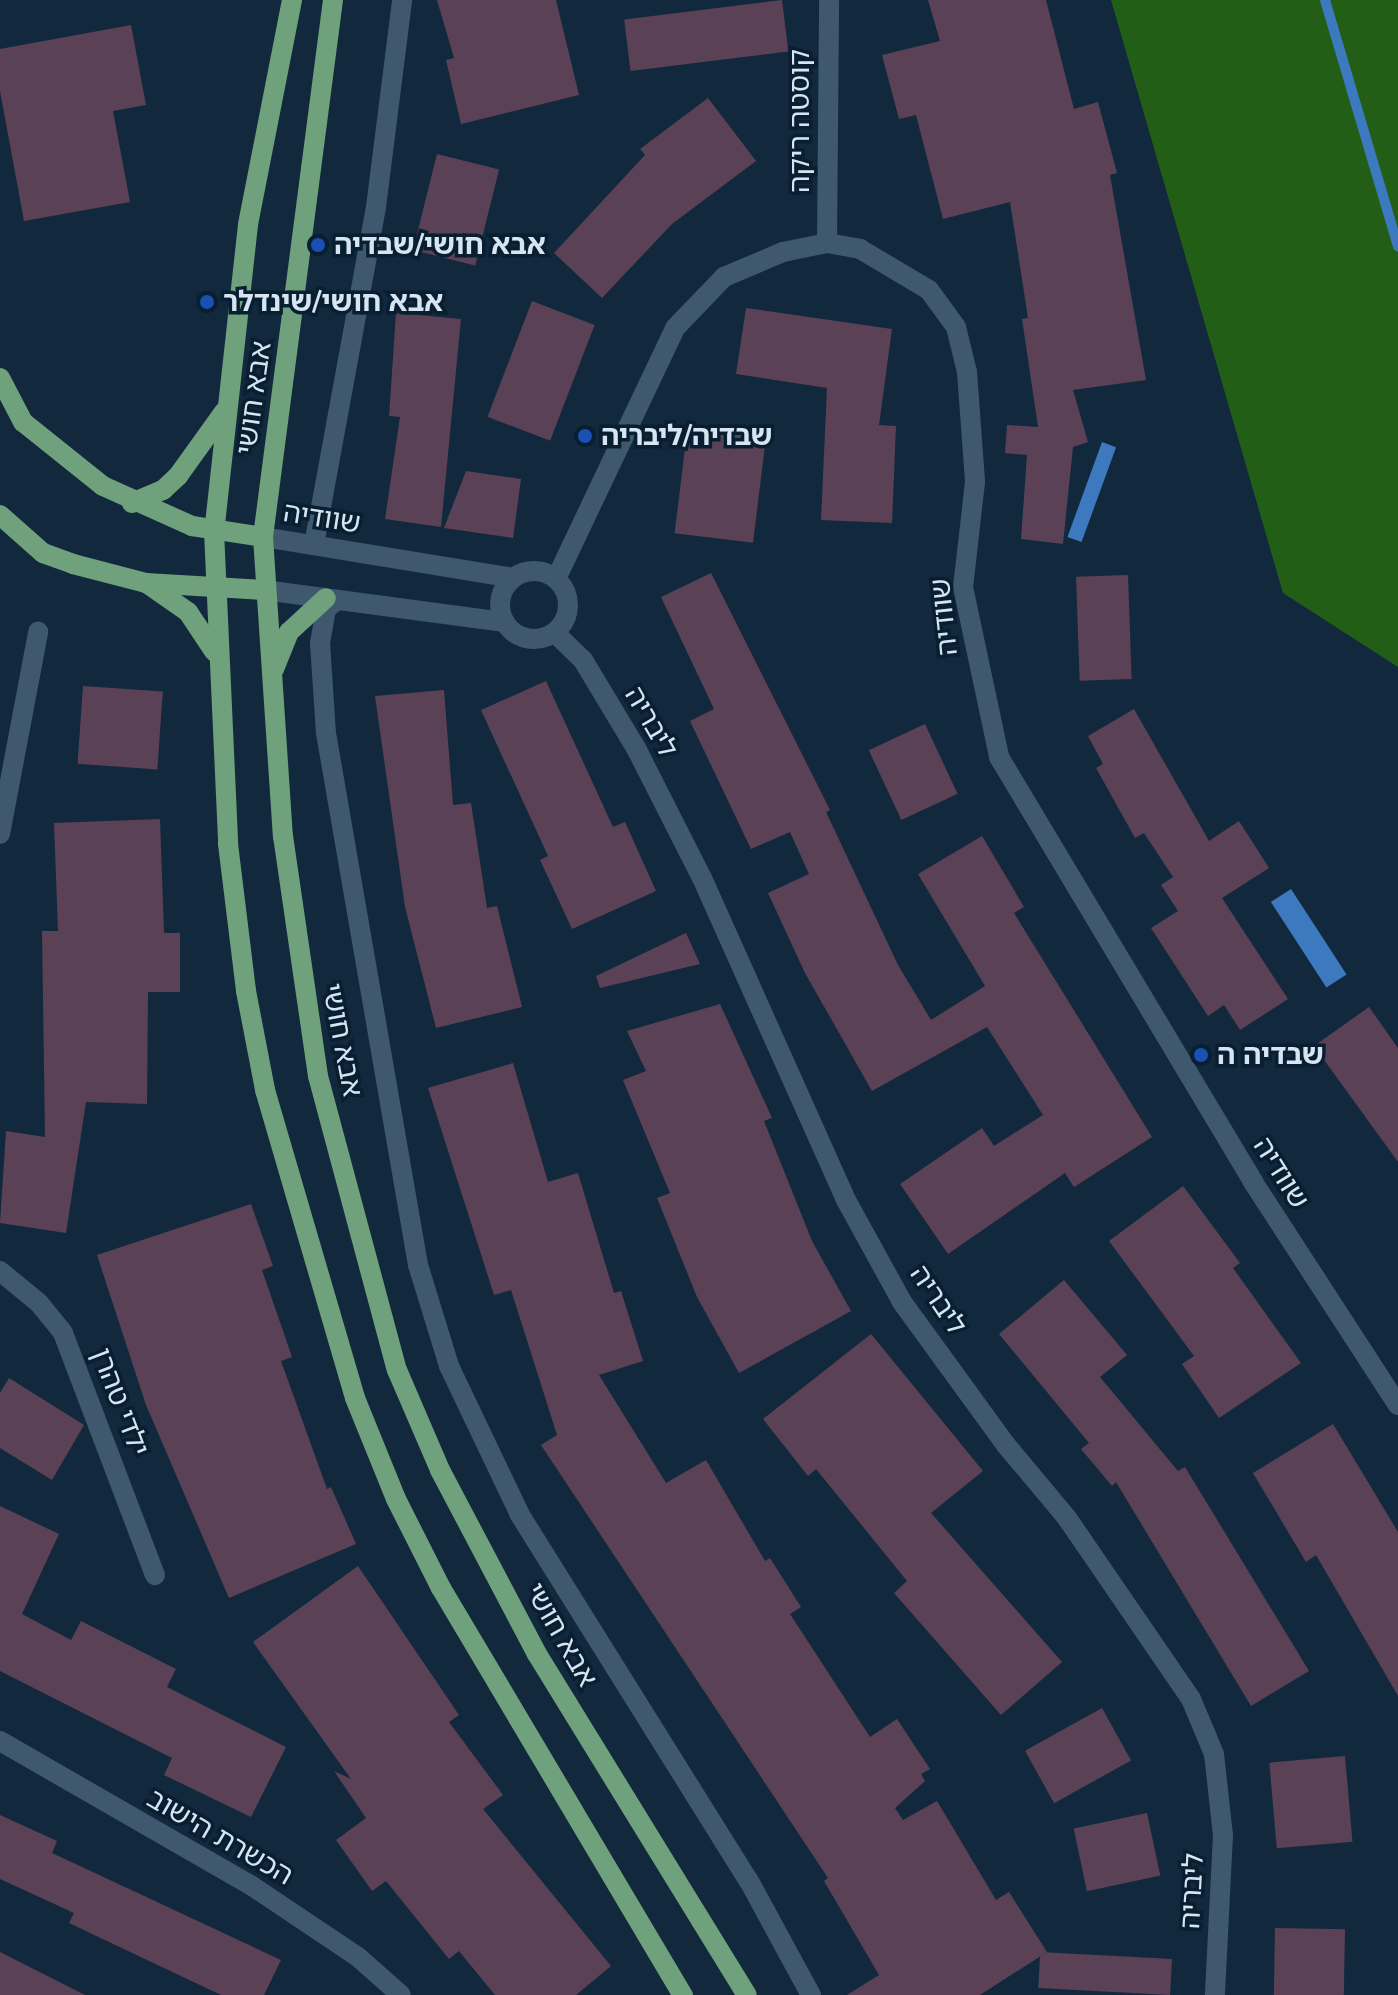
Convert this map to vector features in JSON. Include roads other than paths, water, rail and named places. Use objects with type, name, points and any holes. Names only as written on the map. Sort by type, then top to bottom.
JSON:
[{"type":"main road","name":"אבא חושי","points":[[292,0],[248,225],[224,412],[214,531],[214,587],[228,844],[246,991],[265,1090],[355,1398],[396,1499],[441,1588],[683,1995]]},
{"type":"main road","name":"אבא חושי","points":[[333,0],[263,537],[264,590],[292,922],[318,1076],[397,1370],[440,1470],[537,1654],[747,1995]]},
{"type":"main road","points":[[0,378],[23,422],[103,486],[132,503],[214,531],[263,537]]},
{"type":"main road","points":[[132,503],[163,490],[178,476],[224,412]]},
{"type":"main road","points":[[0,515],[43,553],[146,583],[264,590]]},
{"type":"main road","points":[[146,583],[188,612],[204,631],[219,662]]},
{"type":"main road","points":[[272,677],[289,632],[332,599]]},
{"type":"street","points":[[314,545],[376,207],[402,0]]},
{"type":"street","name":"קוסטה ריקה","points":[[827,243],[829,0]]},
{"type":"street","name":"שוודיה","points":[[263,537],[513,578],[535,572],[556,579],[675,328],[724,277],[783,252],[827,243],[860,249],[929,290],[956,327],[967,372],[975,482],[963,587],[999,757],[1253,1182],[1398,1405]]},
{"type":"street","points":[[513,578],[500,603],[505,622],[522,637],[555,633],[568,606],[556,579]]},
{"type":"street","points":[[264,590],[505,622]]},
{"type":"street","name":"אבא חושי","points":[[332,599],[326,609],[320,643],[326,733],[418,1265],[449,1366],[520,1515],[749,1881],[811,1995]]},
{"type":"street","points":[[0,834],[38,632]]},
{"type":"street","name":"ליבריה","points":[[555,633],[583,660],[637,750],[709,892],[846,1200],[902,1302],[1006,1445],[1067,1518],[1191,1699],[1214,1754],[1223,1835],[1215,1995]]},
{"type":"street","name":"ילדי טהרן","points":[[0,1271],[39,1303],[63,1333],[155,1575]]},
{"type":"street","name":"הכשרת הישוב","points":[[0,1741],[252,1886],[358,1957],[401,1995]]},
{"type":"water","points":[[1102,442],[1116,447],[1082,542],[1067,537]]},
{"type":"water","points":[[1291,889],[1347,975],[1326,988],[1271,902]]},
{"type":"waterway","points":[[1325,0],[1398,246]]},
{"type":"place","name":"אבא חושי/שבדיה","points":[[318,245]]},
{"type":"place","name":"אבא חושי/שינדלר","points":[[207,302]]},
{"type":"place","name":"שבדיה/ליבריה","points":[[585,436]]},
{"type":"place","name":"שבדיה ה","points":[[1201,1055]]}]
